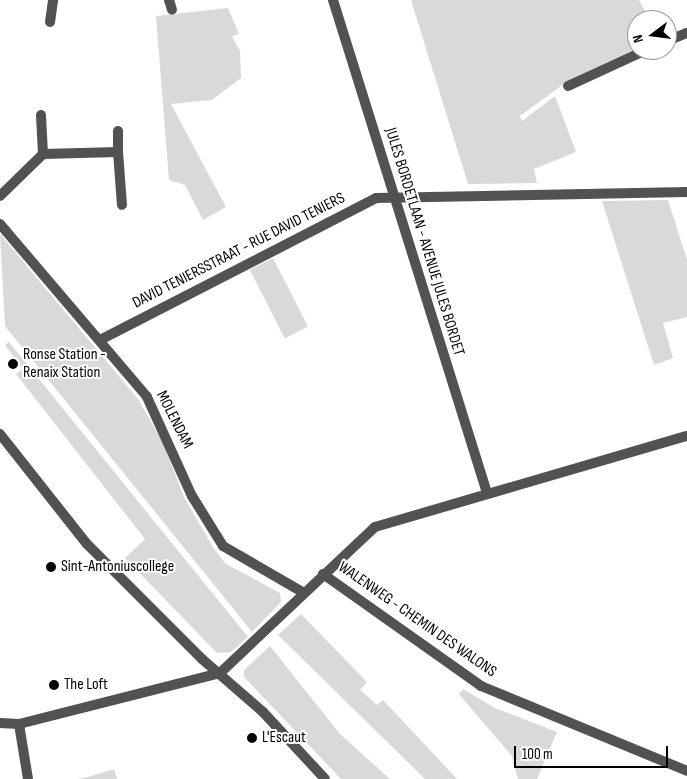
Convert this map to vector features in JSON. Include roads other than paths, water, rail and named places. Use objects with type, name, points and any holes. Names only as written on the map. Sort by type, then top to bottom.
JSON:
[{"type":"street","points":[[50,22],[52,0]]},
{"type":"street","name":"JULES BORDETLAAN - AVENUE JULES BORDET","points":[[333,0],[487,493]]},
{"type":"street","points":[[568,86],[627,59]]},
{"type":"street","points":[[41,114],[44,154]]},
{"type":"street","points":[[118,132],[122,205]]},
{"type":"street","points":[[0,196],[44,154],[118,152]]},
{"type":"street","name":"DAVID TENIERSSTRAAT - RUE DAVID TENIERS","points":[[100,340],[370,200],[394,196],[687,192]]},
{"type":"street","name":"MOLENDAM","points":[[0,224],[100,340],[158,415],[192,496],[223,546],[304,593]]},
{"type":"street","points":[[0,434],[87,544],[220,673],[325,779]]},
{"type":"street","points":[[0,723],[19,724],[220,673],[375,527],[687,436]]},
{"type":"street","name":"WALENWEG - CHEMIN DES WALONS","points":[[324,574],[481,686],[687,771]]},
{"type":"street","points":[[19,724],[28,779]]},
{"type":"place","name":"Ronse Station - Renaix Station","points":[[13,364]]},
{"type":"place","name":"Sint-Antoniuscollege","points":[[51,567]]},
{"type":"place","name":"The Loft","points":[[54,685]]},
{"type":"place","name":"L'Escaut","points":[[252,738]]}]
